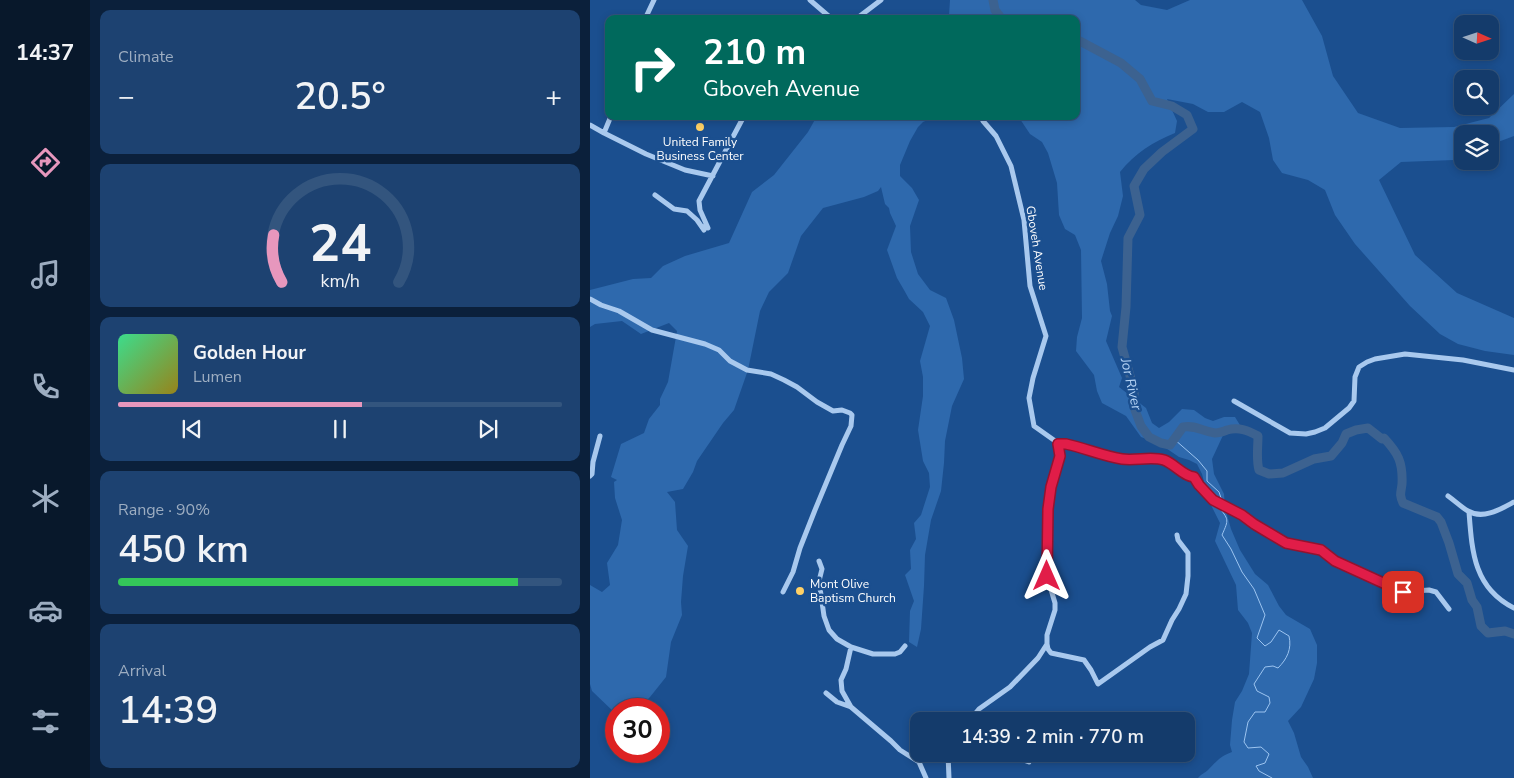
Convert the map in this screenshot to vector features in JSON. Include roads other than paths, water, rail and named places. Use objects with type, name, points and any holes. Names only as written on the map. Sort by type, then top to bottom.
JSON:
[{"type":"street","points":[[648,15],[654,0]]},
{"type":"street","points":[[810,0],[827,15]]},
{"type":"street","points":[[861,15],[881,0]]},
{"type":"street","points":[[604,133],[609,120]]},
{"type":"street","points":[[655,195],[674,209],[687,211],[704,230],[707,226],[700,210],[699,201],[714,176],[742,120]]},
{"type":"street","name":"Gboveh Avenue","points":[[983,120],[996,136],[1011,166],[1024,220],[1030,286],[1046,336],[1029,398],[1034,426],[1058,444],[1082,448],[1124,460],[1153,458],[1165,461],[1189,476],[1194,477],[1213,500],[1242,515],[1286,543],[1321,550],[1335,561],[1403,592],[1429,590],[1436,592],[1448,609]]},
{"type":"street","points":[[590,125],[646,154],[685,170],[714,176]]},
{"type":"street","points":[[590,299],[620,311],[652,330],[719,350],[730,361],[748,370],[771,374],[797,387],[833,411],[842,410],[852,415],[849,431],[800,548],[793,572],[783,592]]},
{"type":"street","points":[[1234,401],[1290,433],[1306,434],[1325,428],[1349,408],[1354,401],[1355,377],[1359,368],[1362,364],[1375,359],[1405,354],[1463,360],[1514,370]]},
{"type":"street","points":[[590,476],[600,436]]},
{"type":"street","points":[[1058,444],[1060,456],[1051,487],[1048,509],[1047,576],[1055,603],[1055,610],[1047,635],[1048,649],[1051,653],[1084,660],[1098,684],[1163,640],[1186,594],[1188,553],[1178,540],[1177,535]]},
{"type":"street","points":[[1448,496],[1469,512],[1479,514],[1492,513],[1514,502]]},
{"type":"street","points":[[1469,512],[1472,544],[1480,575],[1490,591],[1514,608]]},
{"type":"street","points":[[819,561],[822,569],[819,582],[824,616],[829,630],[837,639],[851,647],[873,654],[884,655],[900,652],[905,646]]},
{"type":"street","points":[[976,712],[1010,687],[1038,658],[1047,644]]},
{"type":"street","points":[[851,647],[846,669],[841,680],[842,691],[851,707],[900,750],[919,762],[926,778]]},
{"type":"street","points":[[826,693],[837,702],[851,707]]},
{"type":"street","points":[[948,762],[949,778]]},
{"type":"waterway","name":"Jor River","points":[[993,0],[995,10],[999,15]]},
{"type":"waterway","name":"Jor River","points":[[1080,41],[1121,63],[1140,79],[1152,101],[1172,106],[1187,115],[1193,129],[1162,152],[1144,169],[1134,186],[1140,215],[1128,238],[1126,307],[1122,347],[1134,390],[1135,410],[1141,426],[1149,437],[1170,445],[1183,427],[1196,427],[1215,433],[1235,429],[1247,431],[1258,436],[1257,458],[1259,470],[1269,474],[1283,473],[1314,459],[1331,456],[1342,443],[1346,434],[1368,428],[1382,439],[1384,438],[1399,458],[1402,470],[1401,495],[1403,503],[1437,517],[1441,522],[1458,574],[1467,583],[1472,600],[1477,607],[1481,626],[1488,633],[1505,631],[1514,634]]},
{"type":"waterway","points":[[1170,445],[1174,439],[1198,460],[1207,471],[1207,481],[1219,492],[1222,501]]},
{"type":"waterway","points":[[1218,506],[1227,520],[1222,535],[1242,572],[1254,589],[1265,615],[1257,638],[1265,646],[1271,642],[1279,630],[1289,636],[1290,641],[1288,654],[1284,661],[1278,668],[1273,666],[1265,667],[1254,684],[1257,691],[1269,697],[1270,703],[1265,712],[1255,712],[1248,722],[1244,742],[1248,748],[1261,747],[1269,754],[1265,763],[1256,766],[1259,771],[1272,778]]},
{"type":"place","name":"United Family Business Center","points":[[700,127]]},
{"type":"place","name":"Mont Olive Baptism Church","points":[[800,591]]}]
